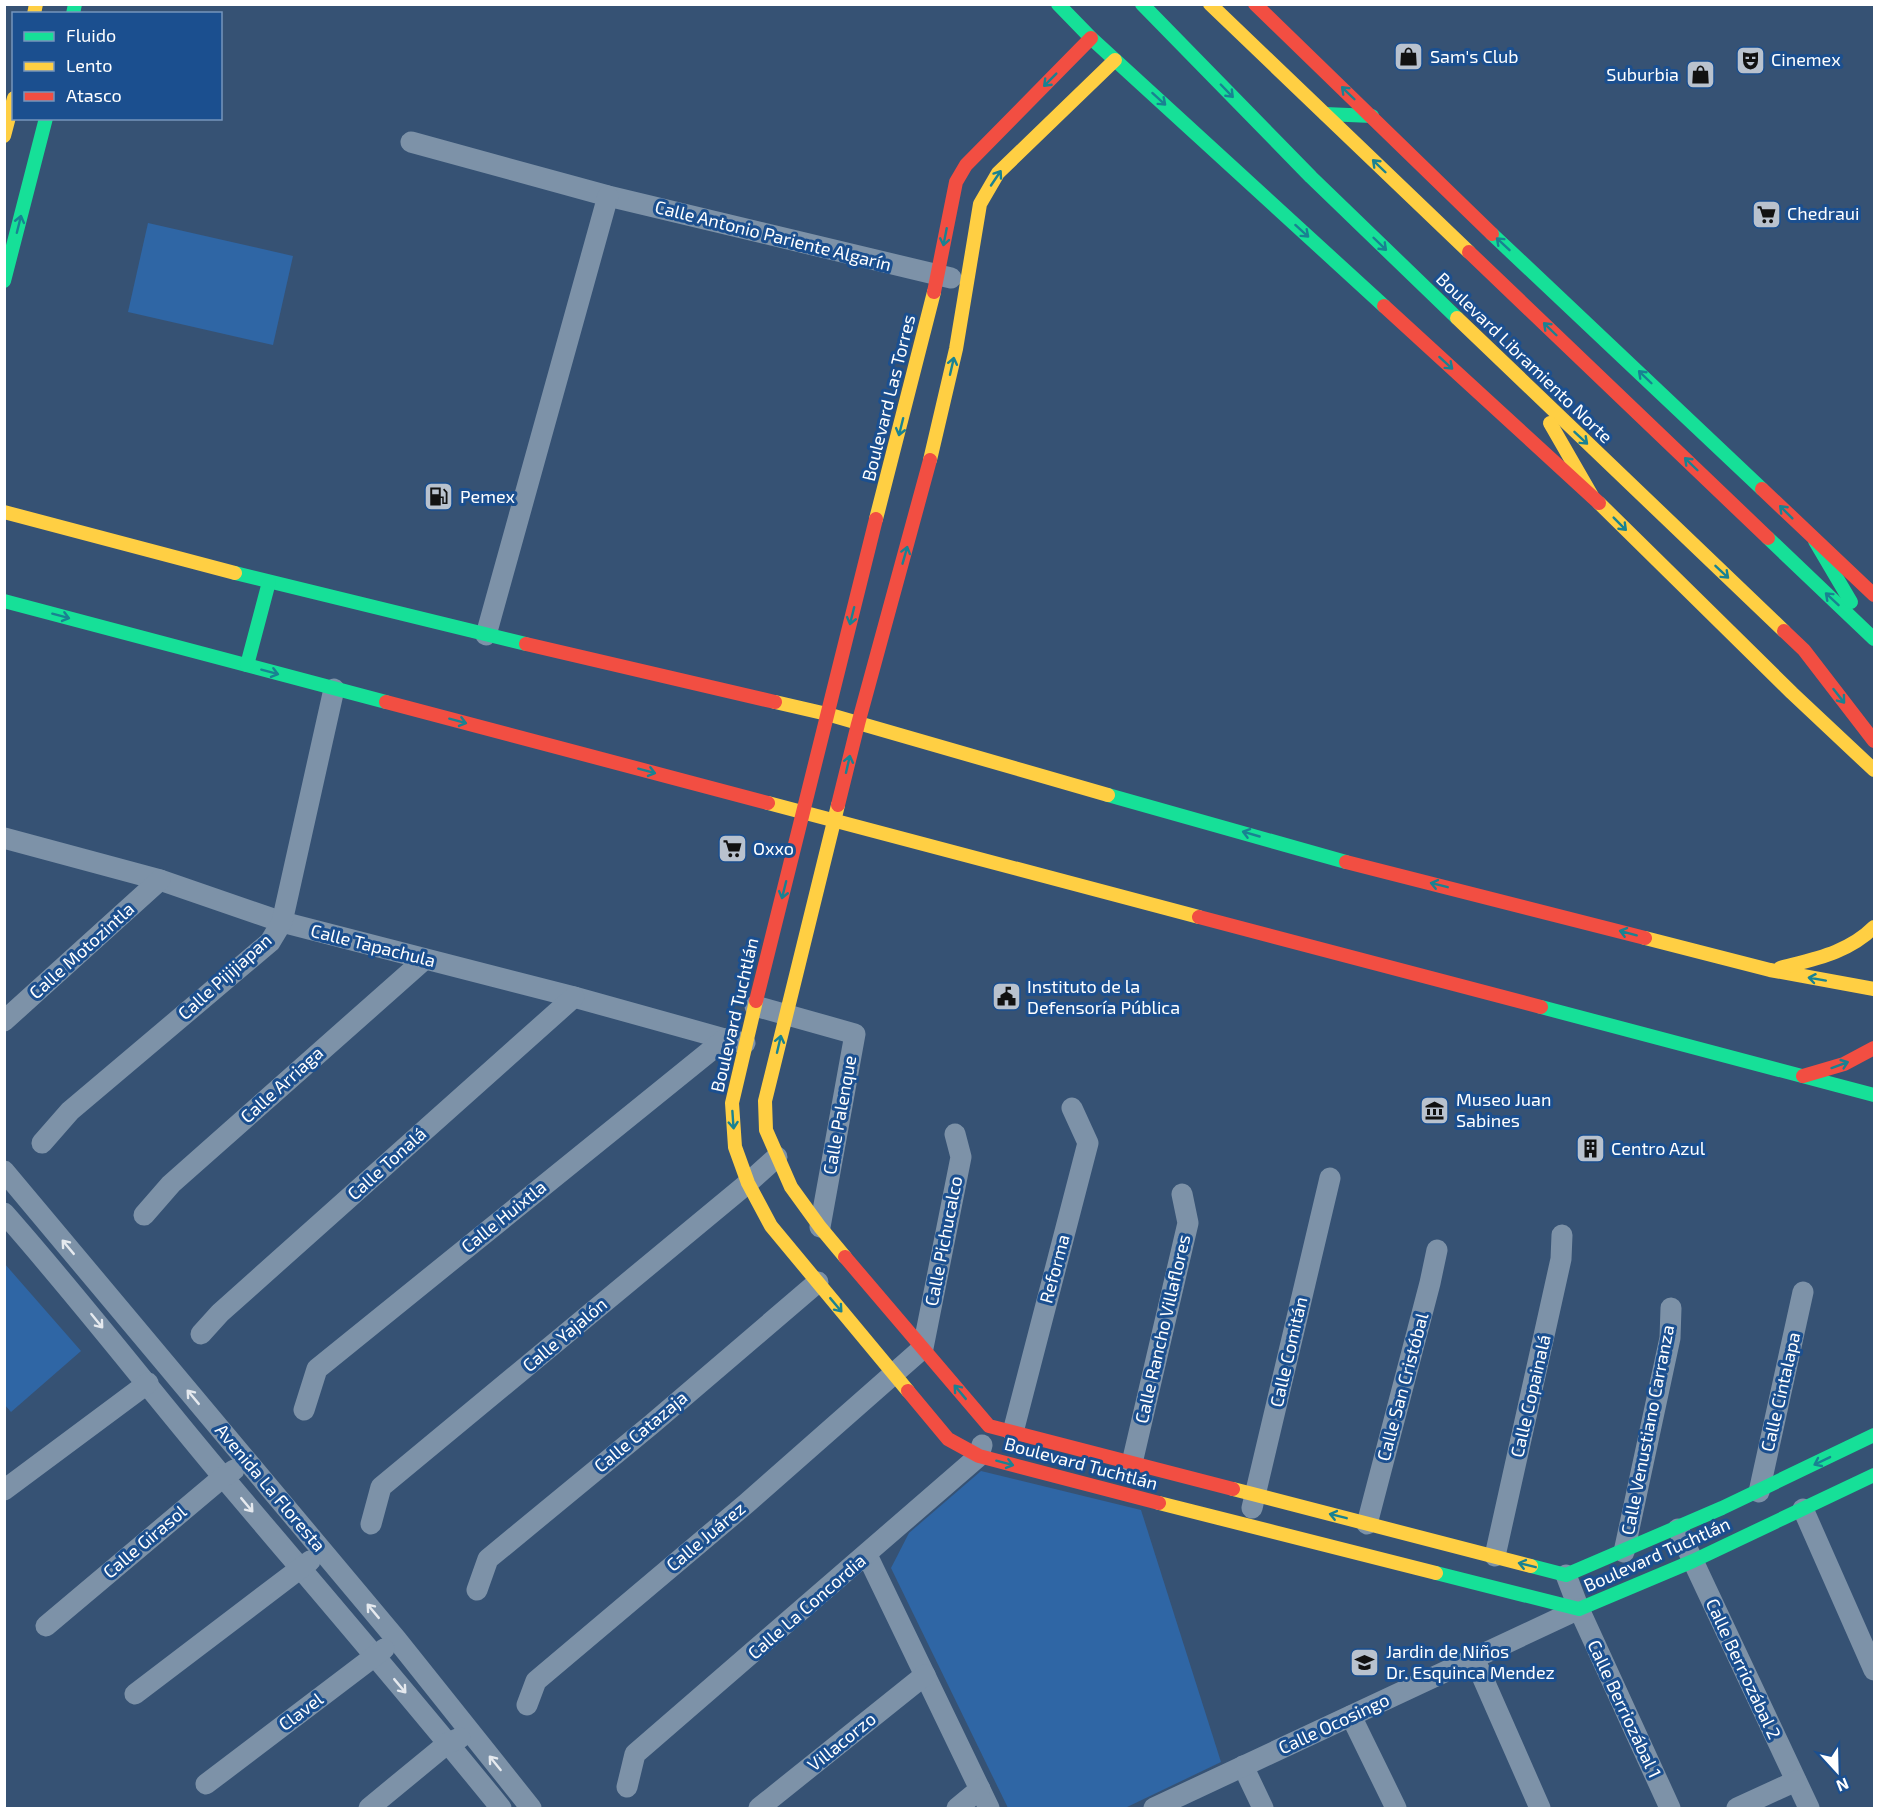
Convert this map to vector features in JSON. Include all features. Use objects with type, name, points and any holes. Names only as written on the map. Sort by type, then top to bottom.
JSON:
[{"type":"main road","points":[[1058,4],[1091,38],[1592,496],[1792,693],[1875,770]]},
{"type":"main road","name":"Boulevard Libramiento Norte","points":[[1142,4],[1311,177],[1804,650],[1875,741]]},
{"type":"main road","points":[[1210,4],[1873,638]]},
{"type":"main road","points":[[1255,4],[1454,198],[1756,482],[1815,541],[1875,595]]},
{"type":"main road","name":"Boulevard Las Torres","points":[[803,812],[938,275],[956,182],[966,165],[1091,38]]},
{"type":"main road","points":[[835,821],[858,724],[921,498],[956,349],[980,204],[998,173],[1115,60]]},
{"type":"main road","points":[[4,136],[12,106]]},
{"type":"main road","points":[[1325,114],[1372,116]]},
{"type":"main road","points":[[4,281],[45,120]]},
{"type":"main road","points":[[1533,392],[1592,496]]},
{"type":"main road","points":[[4,512],[486,636],[827,714],[1277,841],[1322,856],[1770,970],[1875,990]]},
{"type":"main road","points":[[1815,541],[1873,638]]},
{"type":"main road","points":[[247,665],[269,582]]},
{"type":"main road","points":[[4,601],[1875,1095]]},
{"type":"main road","name":"Boulevard Tuchtlán","points":[[803,812],[755,1006],[735,1041],[732,1103],[735,1147],[748,1183],[771,1226],[948,1439],[979,1456],[1579,1609],[1693,1561],[1875,1475]]},
{"type":"main road","name":"Boulevard Tuchtlán","points":[[835,821],[765,1101],[766,1130],[791,1187],[820,1227],[989,1426],[1566,1575],[1678,1529],[1875,1435]]},
{"type":"main road","points":[[1770,970],[1836,953],[1867,935],[1875,927]]},
{"type":"main road","points":[[1803,1076],[1844,1064],[1875,1048]]},
{"type":"street","name":"Calle Antonio Pariente Algarín","points":[[411,142],[608,196],[968,282]]},
{"type":"street","points":[[486,636],[608,196]]},
{"type":"street","name":"Calle Pijijiapan","points":[[42,1143],[70,1111],[270,942],[282,922],[334,688]]},
{"type":"street","name":"Calle Tapachula","points":[[7,842],[160,880],[282,922],[735,1041]]},
{"type":"street","name":"Calle Motozintla","points":[[4,1021],[160,880]]},
{"type":"street","name":"Calle Arriaga","points":[[144,1215],[171,1184],[425,959]]},
{"type":"street","name":"Calle Tonalá","points":[[201,1334],[220,1313],[574,997]]},
{"type":"street","name":"Calle Palenque","points":[[755,1006],[855,1034],[820,1227]]},
{"type":"street","name":"Calle Huixtla","points":[[304,1410],[317,1369],[735,1041]]},
{"type":"street","name":"Reforma","points":[[1012,1432],[1088,1143],[1072,1108]]},
{"type":"street","name":"Calle Pichucalco","points":[[923,1348],[961,1157],[955,1134]]},
{"type":"street","name":"Calle Yajalón","points":[[371,1524],[381,1487],[777,1157]]},
{"type":"street","name":"Avenida La Floresta","points":[[4,1171],[397,1640],[531,1809]]},
{"type":"street","name":"Calle Comitán","points":[[1247,1526],[1330,1178]]},
{"type":"street","name":"Calle Rancho Villaflores","points":[[1132,1463],[1188,1223],[1182,1194]]},
{"type":"street","name":"Avenida La Floresta","points":[[4,1213],[62,1278],[223,1477],[501,1809]]},
{"type":"street","name":"Calle Copainalá","points":[[1495,1556],[1561,1259],[1562,1235]]},
{"type":"street","name":"Calle San Cristóbal","points":[[1367,1524],[1431,1283],[1437,1250]]},
{"type":"street","name":"Calle Catazaja","points":[[477,1590],[488,1559],[652,1424],[818,1282]]},
{"type":"street","name":"Calle Cintalapa","points":[[1759,1492],[1803,1292]]},
{"type":"street","name":"Calle Venustiano Carranza","points":[[1624,1552],[1670,1338],[1671,1308]]},
{"type":"street","name":"Calle Juárez","points":[[527,1705],[536,1681],[747,1503],[923,1348]]},
{"type":"street","points":[[4,1490],[148,1383]]},
{"type":"street","points":[[979,1456],[989,1426]]},
{"type":"street","name":"Calle La Concordia","points":[[627,1787],[635,1754],[979,1456]]},
{"type":"street","name":"Calle Girasol","points":[[46,1626],[223,1477],[248,1462]]},
{"type":"street","points":[[1803,1509],[1875,1670]]},
{"type":"street","name":"Calle Berriozábal 2","points":[[1678,1529],[1809,1809]]},
{"type":"street","points":[[135,1694],[322,1551]]},
{"type":"street","points":[[867,1555],[989,1809]]},
{"type":"street","name":"Calle Berriozábal 1","points":[[1566,1575],[1579,1609],[1670,1809]]},
{"type":"street","name":"Calle Ocosingo","points":[[1154,1809],[1579,1609]]},
{"type":"street","name":"Clavel","points":[[206,1784],[397,1640]]},
{"type":"street","points":[[1474,1658],[1540,1809]]},
{"type":"street","name":"Villacorzo","points":[[759,1809],[925,1675]]},
{"type":"street","points":[[1351,1716],[1396,1809]]},
{"type":"street","points":[[369,1809],[448,1743],[471,1733]]},
{"type":"street","points":[[1243,1766],[1263,1809]]},
{"type":"street","points":[[1737,1809],[1796,1781]]},
{"type":"street","points":[[957,1809],[980,1789]]},
{"type":"shaded area","points":[[148,223],[293,256],[273,345],[128,312]]},
{"type":"shaded area","points":[[4,1263],[81,1351],[11,1412],[4,1404]]},
{"type":"shaded area","points":[[981,1471],[1141,1510],[1221,1762],[1125,1808],[1008,1808],[891,1568],[909,1533]]},
{"type":"traffic: fast","points":[[73,12],[75,4]]},
{"type":"traffic: fast","points":[[1058,4],[1091,38],[1384,306]]},
{"type":"traffic: fast","points":[[1142,4],[1311,177],[1457,318]]},
{"type":"traffic: fast","points":[[1325,114],[1372,116]]},
{"type":"traffic: fast","points":[[4,281],[45,120]]},
{"type":"traffic: fast","points":[[1492,234],[1762,489]]},
{"type":"traffic: fast","points":[[1768,538],[1874,639]]},
{"type":"traffic: fast","points":[[1815,541],[1851,602]]},
{"type":"traffic: fast","points":[[235,573],[526,644]]},
{"type":"traffic: fast","points":[[247,665],[269,582]]},
{"type":"traffic: fast","points":[[4,601],[386,702]]},
{"type":"traffic: fast","points":[[1108,795],[1346,862]]},
{"type":"traffic: fast","points":[[1541,1007],[1874,1095]]},
{"type":"traffic: fast","points":[[1531,1566],[1566,1575],[1722,1508],[1874,1435]]},
{"type":"traffic: fast","points":[[1436,1573],[1579,1609],[1693,1561],[1874,1475]]},
{"type":"traffic: slow","points":[[34,12],[36,4]]},
{"type":"traffic: slow","points":[[1210,4],[1469,252]]},
{"type":"traffic: slow","points":[[930,460],[956,349],[980,204],[998,173],[1115,60]]},
{"type":"traffic: slow","points":[[4,136],[12,106]]},
{"type":"traffic: slow","points":[[876,519],[934,292]]},
{"type":"traffic: slow","points":[[1457,318],[1784,631]]},
{"type":"traffic: slow","points":[[1550,423],[1592,496]]},
{"type":"traffic: slow","points":[[1599,503],[1792,693],[1874,770]]},
{"type":"traffic: slow","points":[[4,512],[235,573]]},
{"type":"traffic: slow","points":[[775,702],[827,714],[1108,795]]},
{"type":"traffic: slow","points":[[768,803],[1199,917]]},
{"type":"traffic: slow","points":[[838,805],[765,1101],[766,1130],[791,1187],[845,1257]]},
{"type":"traffic: slow","points":[[1780,968],[1842,949],[1874,927]]},
{"type":"traffic: slow","points":[[1645,938],[1770,970],[1874,989]]},
{"type":"traffic: slow","points":[[756,1001],[732,1103],[735,1147],[748,1183],[771,1226],[908,1391]]},
{"type":"traffic: slow","points":[[1233,1489],[1531,1566]]},
{"type":"traffic: slow","points":[[1159,1503],[1436,1573]]},
{"type":"traffic: jam","points":[[1255,4],[1492,234]]},
{"type":"traffic: jam","points":[[934,292],[956,182],[966,165],[1091,38]]},
{"type":"traffic: jam","points":[[1469,252],[1768,538]]},
{"type":"traffic: jam","points":[[1384,306],[1599,503]]},
{"type":"traffic: jam","points":[[838,805],[930,460]]},
{"type":"traffic: jam","points":[[1762,489],[1874,595]]},
{"type":"traffic: jam","points":[[756,1001],[876,519]]},
{"type":"traffic: jam","points":[[1784,631],[1804,650],[1874,741]]},
{"type":"traffic: jam","points":[[526,644],[775,702]]},
{"type":"traffic: jam","points":[[386,702],[768,803]]},
{"type":"traffic: jam","points":[[1346,862],[1645,938]]},
{"type":"traffic: jam","points":[[1199,917],[1541,1007]]},
{"type":"traffic: jam","points":[[1803,1076],[1844,1064],[1874,1048]]},
{"type":"traffic: jam","points":[[845,1257],[989,1426],[1233,1489]]},
{"type":"traffic: jam","points":[[908,1391],[948,1439],[979,1456],[1159,1503]]},
{"type":"place","name":"Sam's Club","points":[[1409,57]]},
{"type":"place","name":"Cinemex","points":[[1750,60]]},
{"type":"place","name":"Suburbia","points":[[1700,75]]},
{"type":"place","name":"Chedraui","points":[[1766,214]]},
{"type":"place","name":"Pemex","points":[[439,497]]},
{"type":"place","name":"Oxxo","points":[[732,849]]},
{"type":"place","name":"Instituto de la Defensoría Pública","points":[[1006,997]]},
{"type":"place","name":"Museo Juan Sabines","points":[[1435,1110]]},
{"type":"place","name":"Centro Azul","points":[[1590,1149]]},
{"type":"place","name":"Jardin de Niños Dr. Esquinca Mendez","points":[[1365,1662]]}]
